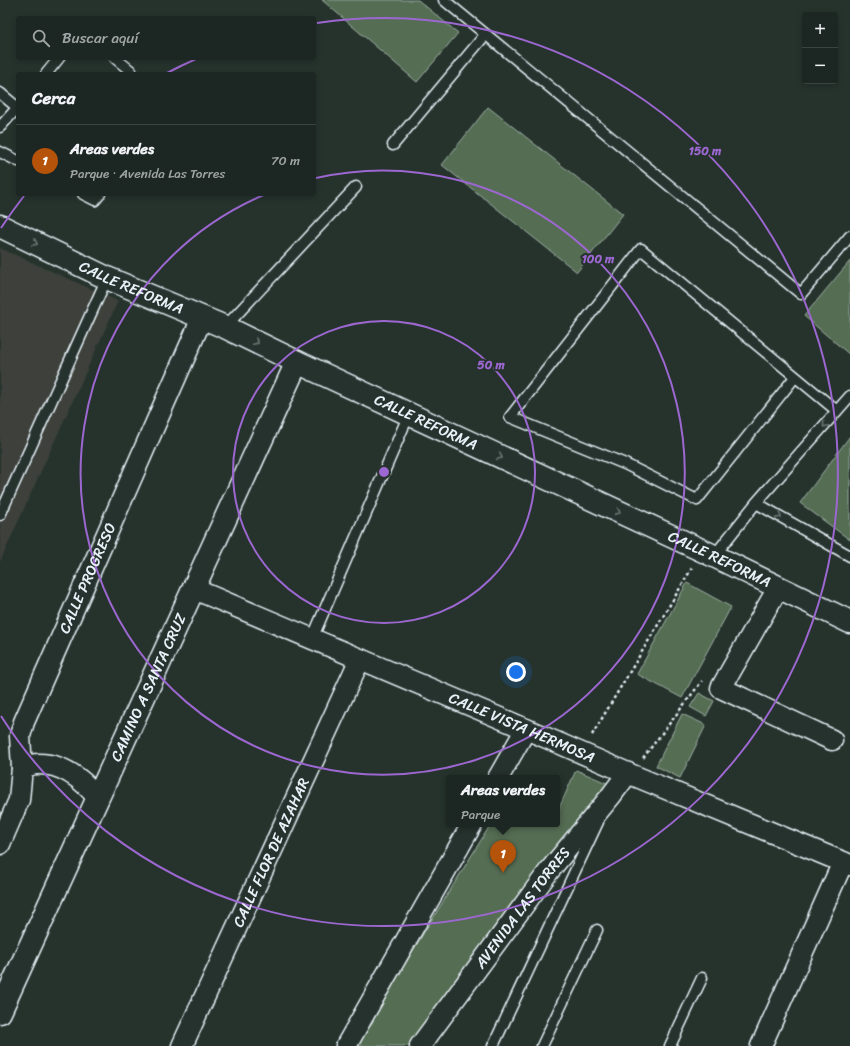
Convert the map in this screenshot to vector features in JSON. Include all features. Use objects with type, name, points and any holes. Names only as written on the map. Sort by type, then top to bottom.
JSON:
[{"type":"street","name":"CALLE REFORMA","points":[[0,226],[107,278],[225,327],[850,622]]},
{"type":"street","name":"CALLE PROGRESO","points":[[0,844],[19,800],[22,768],[20,736],[24,722],[202,318]]},
{"type":"street","name":"CAMINO A SANTA CRUZ","points":[[0,1012],[297,362]]},
{"type":"street","points":[[778,588],[721,688],[832,740]]},
{"type":"street","name":"CALLE VISTA HERMOSA","points":[[194,589],[628,773],[846,863]]},
{"type":"street","name":"CALLE FLOR DE AZAHAR","points":[[182,1046],[360,659]]},
{"type":"street","points":[[500,775],[526,729]]},
{"type":"street","points":[[22,768],[37,764],[61,767],[83,781],[98,797]]},
{"type":"street","name":"AVENIDA LAS TORRES","points":[[420,1046],[549,871],[628,773]]},
{"type":"street","points":[[346,1046],[470,827]]},
{"type":"street","points":[[761,1046],[846,863]]},
{"type":"lane","points":[[444,0],[801,294],[850,236]]},
{"type":"lane","points":[[393,144],[485,35]]},
{"type":"lane","points":[[48,72],[57,60]]},
{"type":"lane","points":[[117,60],[131,71],[130,72]]},
{"type":"lane","points":[[0,93],[16,105]]},
{"type":"lane","points":[[0,127],[16,109]]},
{"type":"lane","points":[[0,152],[16,160]]},
{"type":"lane","points":[[225,327],[356,187]]},
{"type":"lane","points":[[87,196],[95,200],[98,196]]},
{"type":"lane","points":[[795,377],[697,500],[625,464],[510,417],[641,249],[837,411]]},
{"type":"lane","points":[[0,515],[107,278]]},
{"type":"lane","points":[[708,554],[756,504],[850,396]]},
{"type":"lane","points":[[312,639],[409,414]]},
{"type":"lane","points":[[756,504],[850,556]]},
{"type":"lane","points":[[493,1046],[610,797]]},
{"type":"lane","points":[[542,1046],[597,930]]},
{"type":"lane","points":[[670,1046],[702,978]]},
{"type":"path","points":[[582,753],[708,554]]},
{"type":"shaded area","points":[[0,248],[118,301],[0,562]]},
{"type":"green space","points":[[322,0],[418,0],[458,33],[417,82]]},
{"type":"green space","points":[[488,107],[623,214],[577,272],[442,165]]},
{"type":"green space","points":[[850,261],[850,355],[804,316]]},
{"type":"green space","points":[[850,436],[850,540],[800,503]]},
{"type":"green space","points":[[687,583],[731,607],[682,698],[637,674]]},
{"type":"green space","points":[[699,693],[714,701],[706,716],[690,707]]},
{"type":"green space","points":[[682,714],[706,725],[680,778],[656,766]]},
{"type":"green space","points":[[576,770],[609,784],[411,1046],[352,1046],[370,1020],[489,827],[560,827],[560,806]]},
{"type":"place","name":"Areas verdes","points":[[503,873]]}]
